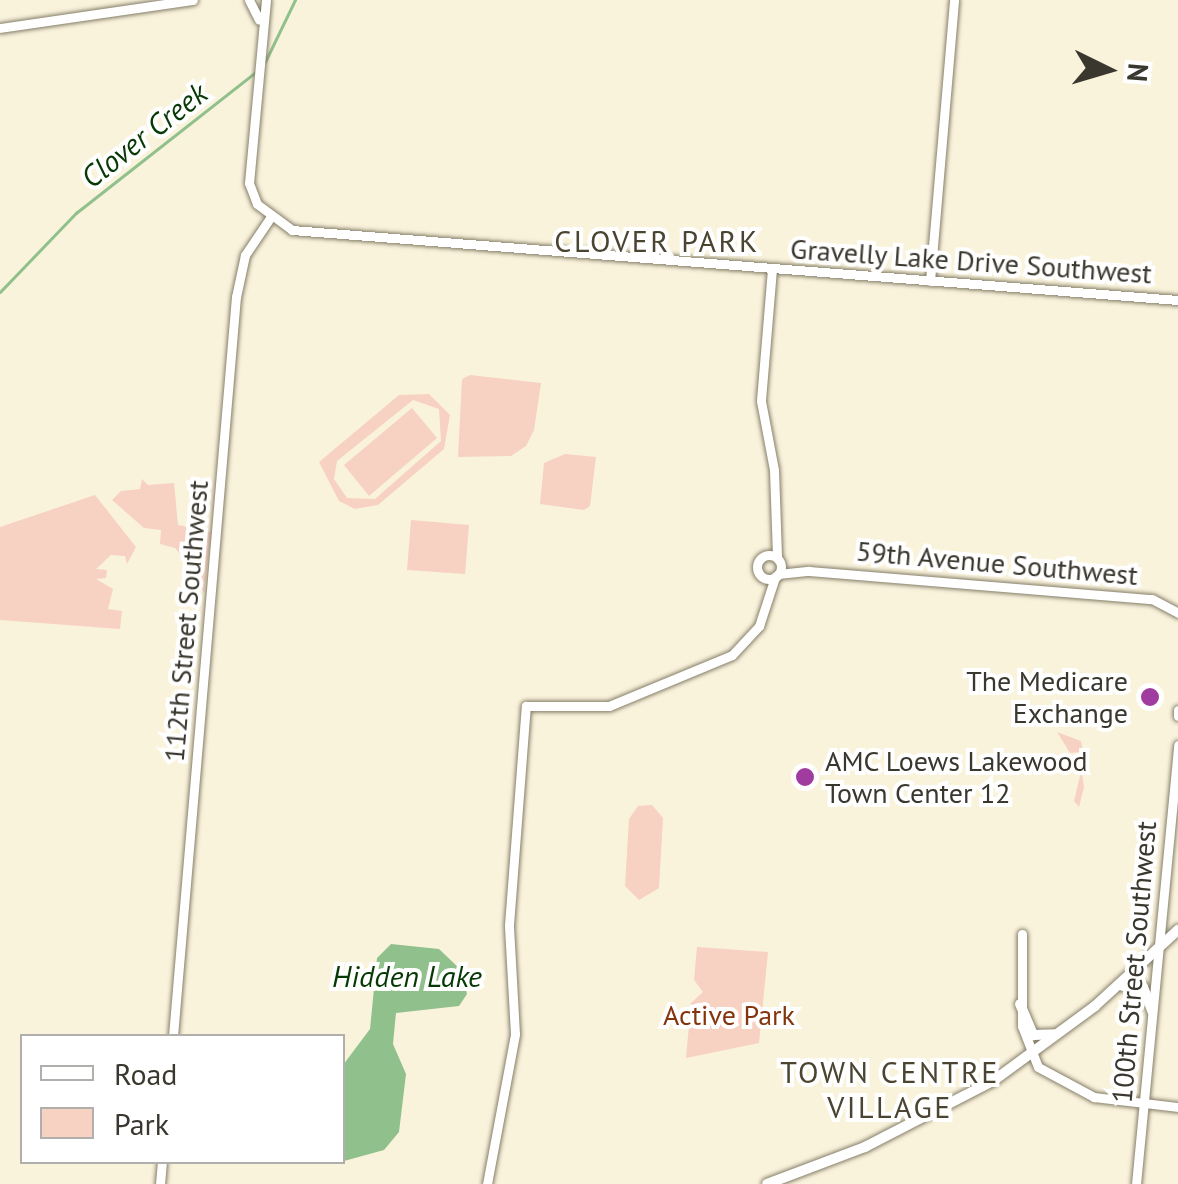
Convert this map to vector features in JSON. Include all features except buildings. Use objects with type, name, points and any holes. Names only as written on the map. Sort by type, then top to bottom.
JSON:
[{"type":"main road","points":[[766,1184],[865,1148],[1030,1056],[1109,994],[1178,930]]},
{"type":"main road","points":[[1109,994],[1140,985],[1152,1012]]},
{"type":"main road","points":[[1020,1004],[1035,1036],[1066,1030]]},
{"type":"street","points":[[0,28],[193,0]]},
{"type":"street","points":[[249,0],[259,13],[261,48]]},
{"type":"street","points":[[266,0],[249,183],[270,218]]},
{"type":"street","points":[[930,281],[954,0]]},
{"type":"street","name":"Gravelly Lake Drive Southwest","points":[[270,218],[298,231],[1178,300]]},
{"type":"street","name":"112th Street Southwest","points":[[173,1034],[236,296],[245,256],[270,218]]},
{"type":"street","points":[[487,1184],[516,1034],[509,924],[526,706],[589,710],[624,701],[737,652],[762,618],[777,576],[778,560],[774,470],[761,401],[772,269]]},
{"type":"street","points":[[762,618],[762,576],[758,565],[774,516]]},
{"type":"street","name":"59th Avenue Southwest","points":[[764,556],[810,571]]},
{"type":"street","name":"59th Avenue Southwest","points":[[762,576],[810,571],[1152,599],[1178,613]]},
{"type":"street","points":[[1152,599],[1178,602]]},
{"type":"street","name":"100th Street Southwest","points":[[1136,1184],[1178,745]]},
{"type":"street","points":[[1022,934],[1020,1004],[1030,1056],[1074,1090],[1143,1105],[1178,1108]]},
{"type":"green space","points":[[470,375],[541,383],[534,430],[526,446],[511,456],[458,457],[462,379]]},
{"type":"green space","points":[[429,394],[450,415],[444,449],[378,505],[355,509],[339,501],[319,462],[399,395]],"holes":[[[413,400],[439,409],[441,441],[375,499],[347,498],[334,479],[337,461]]]},
{"type":"green space","points":[[412,408],[437,438],[369,496],[344,465]]},
{"type":"green space","points":[[565,454],[596,457],[590,506],[584,510],[540,504],[544,463]]},
{"type":"green space","points":[[142,479],[148,485],[174,483],[178,525],[211,532],[204,593],[189,564],[175,548],[160,544],[161,530],[144,528],[112,500],[121,491],[140,489]]},
{"type":"green space","points":[[95,495],[136,547],[127,564],[125,556],[111,555],[96,569],[107,570],[106,578],[96,579],[113,589],[108,609],[122,611],[120,629],[0,620],[0,527]]},
{"type":"green space","points":[[411,520],[469,525],[465,574],[407,570]]},
{"type":"green space","points":[[1057,732],[1081,741],[1083,752],[1084,787],[1079,807],[1074,801],[1081,772],[1068,757],[1076,761],[1082,752],[1070,753]]},
{"type":"green space","points":[[652,805],[663,818],[659,888],[639,900],[625,886],[629,819],[638,806]]},
{"type":"green space","name":"Active Park","points":[[697,947],[768,952],[759,1043],[686,1058],[691,1003],[703,992],[694,980]]},
{"type":"water","name":"Hidden Lake","points":[[391,944],[439,949],[461,970],[467,994],[459,1006],[396,1013],[393,1044],[406,1074],[399,1132],[384,1150],[345,1161],[345,1062],[370,1029],[377,958]]},
{"type":"waterway","name":"Clover Creek","points":[[265,62],[295,0]]},
{"type":"waterway","name":"Clover Creek","points":[[0,292],[76,213],[256,72]]},
{"type":"place","name":"The Medicare Exchange","points":[[1150,697]]},
{"type":"place","name":"AMC Loews Lakewood Town Center 12","points":[[805,777]]},
{"type":"district","name":"CLOVER PARK","points":[[657,241]]},
{"type":"district","name":"TOWN CENTRE VILLAGE","points":[[890,1089]]}]
